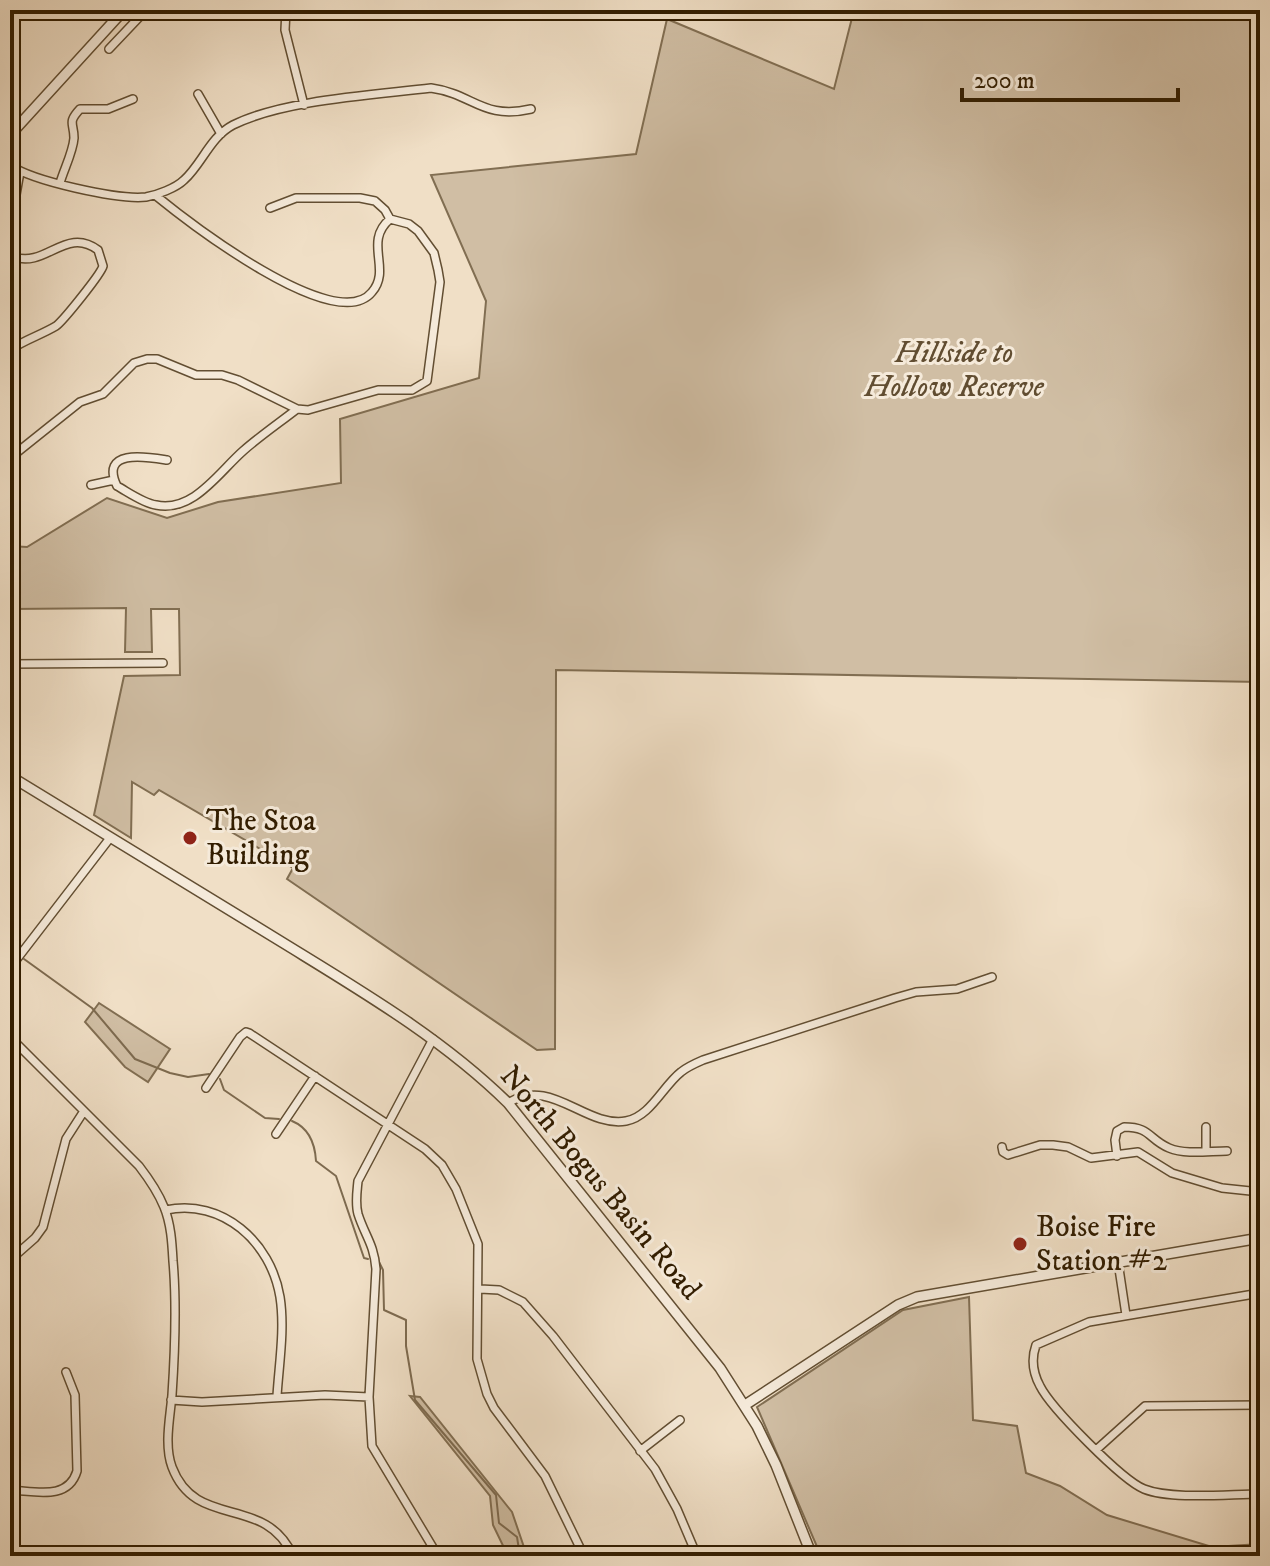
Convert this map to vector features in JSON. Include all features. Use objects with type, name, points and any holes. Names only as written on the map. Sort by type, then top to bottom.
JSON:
[{"type":"street","points":[[10,135],[124,10]]},
{"type":"street","points":[[109,49],[146,10]]},
{"type":"street","points":[[286,10],[285,30],[304,105]]},
{"type":"street","points":[[10,165],[20,172],[60,183],[112,195],[142,197],[155,195],[184,181],[221,134],[232,126],[278,109],[431,88],[453,93],[504,114],[531,109]]},
{"type":"street","points":[[198,94],[221,134]]},
{"type":"street","points":[[60,183],[74,139],[71,122],[80,109],[108,109],[133,99]]},
{"type":"street","points":[[10,229],[20,172]]},
{"type":"street","points":[[155,195],[184,220],[280,282],[344,303],[364,299],[372,293],[380,271],[377,235],[390,219]]},
{"type":"street","points":[[10,458],[80,402],[103,394],[134,363],[147,359],[157,359],[196,375],[222,375],[238,380],[297,409],[316,410],[353,395],[378,390],[412,390],[427,381],[440,282],[434,253],[418,231],[409,224],[390,219],[375,201],[360,198],[296,198],[270,208]]},
{"type":"street","points":[[10,250],[14,257],[23,260],[81,241],[98,250],[103,266],[98,279],[60,323],[10,350]]},
{"type":"street","points":[[167,460],[129,456],[121,459],[116,464],[114,480],[117,486],[154,505],[175,504],[213,482],[242,452],[297,409]]},
{"type":"street","points":[[91,485],[114,480]]},
{"type":"street","points":[[10,664],[163,663]]},
{"type":"street","name":"North Bogus Basin Road","points":[[10,776],[345,981],[433,1039],[508,1103],[684,1321],[745,1405],[776,1465],[812,1556]]},
{"type":"street","points":[[10,968],[110,838]]},
{"type":"street","points":[[508,1103],[537,1094],[623,1122],[634,1119],[681,1072],[703,1060],[895,998],[916,992],[957,989],[992,977]]},
{"type":"street","points":[[206,1088],[246,1032],[435,1158],[456,1189],[478,1244],[477,1359],[487,1394],[545,1476],[584,1556]]},
{"type":"street","points":[[10,1037],[139,1166],[155,1187],[166,1210],[176,1294],[168,1452],[173,1469],[182,1484],[203,1504],[255,1517],[270,1525],[281,1535],[293,1556]]},
{"type":"street","points":[[433,1039],[358,1181],[357,1191],[359,1215],[375,1252],[369,1397],[372,1446],[438,1556]]},
{"type":"street","points":[[276,1134],[315,1076]]},
{"type":"street","points":[[10,1260],[43,1227],[66,1139],[84,1111]]},
{"type":"street","points":[[1117,1156],[1117,1131],[1124,1127],[1144,1129],[1175,1150],[1227,1151]]},
{"type":"street","points":[[1206,1127],[1206,1151]]},
{"type":"street","points":[[1002,1147],[1008,1155],[1040,1145],[1068,1147],[1091,1158],[1138,1152],[1172,1173],[1222,1188],[1260,1192]]},
{"type":"street","points":[[166,1210],[189,1207],[222,1215],[244,1231],[261,1251],[274,1274],[280,1296],[282,1318],[277,1396]]},
{"type":"street","points":[[745,1405],[898,1305],[917,1297],[1260,1238]]},
{"type":"street","points":[[1118,1262],[1126,1315]]},
{"type":"street","points":[[480,1289],[499,1290],[523,1302],[655,1469],[677,1509],[697,1556]]},
{"type":"street","points":[[1260,1293],[1089,1322],[1036,1345],[1033,1361],[1041,1388],[1096,1450],[1135,1483],[1157,1492],[1260,1494]]},
{"type":"street","points":[[10,1490],[55,1492],[69,1487],[74,1480],[77,1471],[75,1395],[66,1372]]},
{"type":"street","points":[[171,1400],[202,1402],[277,1396],[369,1397]]},
{"type":"street","points":[[1096,1450],[1145,1406],[1260,1405]]},
{"type":"street","points":[[640,1451],[680,1420]]},
{"type":"green space","name":"Hillside to Hollow Reserve","points":[[854,10],[1260,10],[1260,682],[556,670],[555,1049],[537,1050],[287,879],[293,868],[159,790],[154,795],[132,782],[131,838],[94,815],[124,676],[180,675],[179,609],[151,609],[152,652],[125,652],[126,608],[10,609],[10,546],[27,547],[107,498],[167,518],[218,502],[341,483],[340,419],[479,378],[486,301],[431,175],[636,154],[667,19],[834,89]]},
{"type":"green space","points":[[99,1003],[170,1049],[148,1082],[125,1067],[85,1022]]},
{"type":"green space","points":[[969,1297],[973,1420],[1017,1426],[1026,1473],[1060,1486],[1107,1515],[1212,1547],[1260,1544],[1260,1556],[821,1556],[757,1407],[903,1310]]},
{"type":"green space","points":[[410,1396],[420,1397],[512,1512],[527,1556],[508,1556],[493,1525],[490,1496]]},
{"type":"waterway","points":[[24,959],[92,1008],[135,1059],[188,1077],[209,1074]]},
{"type":"waterway","points":[[220,1079],[224,1090],[265,1118],[279,1119]]},
{"type":"waterway","points":[[292,1121],[310,1137],[316,1161],[336,1176],[364,1258],[368,1259]]},
{"type":"waterway","points":[[379,1262],[383,1270],[384,1310],[406,1320],[406,1346],[415,1400],[496,1495],[499,1523],[517,1537],[520,1556]]},
{"type":"place","name":"The Stoa Building","points":[[190,838]]},
{"type":"place","name":"Boise Fire Station #2","points":[[1020,1244]]}]
